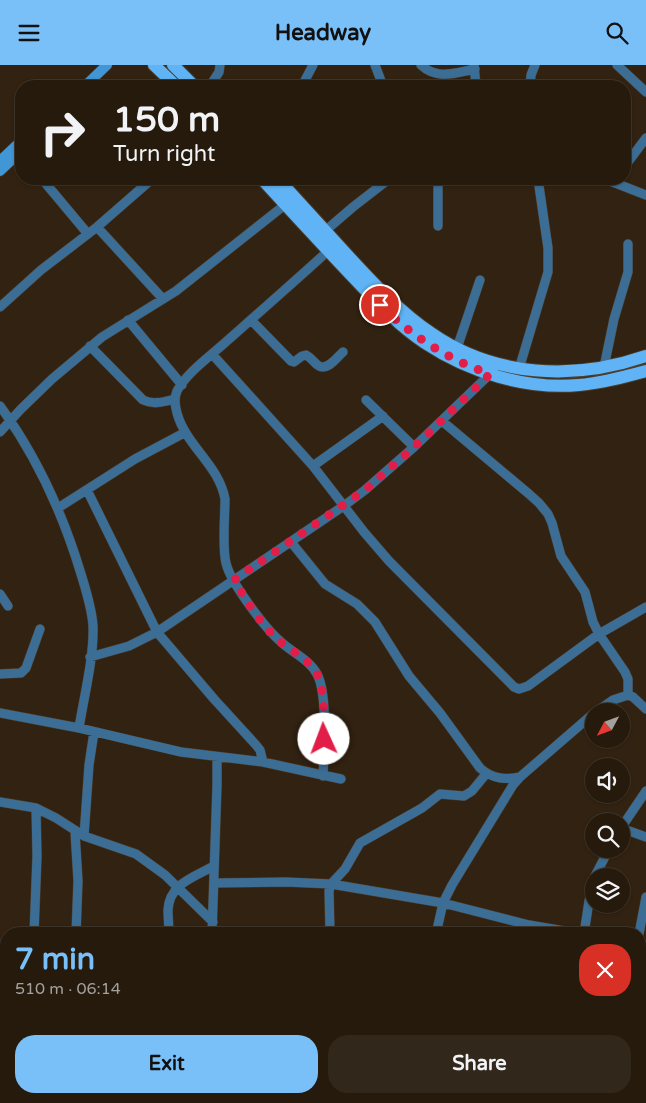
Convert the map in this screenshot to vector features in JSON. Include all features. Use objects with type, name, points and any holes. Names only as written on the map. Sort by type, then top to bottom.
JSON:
[{"type":"main road","points":[[154,65],[170,80]]},
{"type":"main road","points":[[173,65],[188,80]]},
{"type":"main road","points":[[268,185],[328,251],[432,334],[457,348],[488,361],[519,369],[553,372],[572,372],[604,367],[646,356]]},
{"type":"main road","points":[[283,185],[325,231],[394,319],[424,343],[461,363],[490,374],[518,381],[567,386],[612,380],[646,371]]},
{"type":"street","points":[[91,80],[106,65]]},
{"type":"street","points":[[214,80],[219,72],[220,65]]},
{"type":"street","points":[[305,80],[313,65]]},
{"type":"street","points":[[375,65],[381,80]]},
{"type":"street","points":[[421,65],[439,75],[448,75],[475,67],[476,80]]},
{"type":"street","points":[[531,80],[534,65]]},
{"type":"street","points":[[616,65],[646,92]]},
{"type":"street","points":[[627,74],[633,65]]},
{"type":"street","points":[[631,158],[646,138]]},
{"type":"street","points":[[0,161],[15,147]]},
{"type":"street","points":[[0,171],[15,158]]},
{"type":"street","points":[[47,185],[88,234]]},
{"type":"street","points":[[0,307],[41,270],[97,227],[145,185]]},
{"type":"street","points":[[325,231],[381,185]]},
{"type":"street","points":[[438,185],[438,226]]},
{"type":"street","points":[[519,369],[548,272],[548,248],[539,185]]},
{"type":"street","points":[[623,185],[646,195]]},
{"type":"street","points":[[0,432],[38,391],[90,346],[163,299],[286,204]]},
{"type":"street","points":[[97,227],[163,299]]},
{"type":"street","points":[[604,367],[614,319],[628,272],[628,244]]},
{"type":"street","points":[[323,776],[322,693],[317,675],[307,663],[281,643],[268,630],[234,580],[225,561],[223,489],[212,469],[184,433],[177,415],[175,399],[182,385],[212,354],[328,251]]},
{"type":"street","points":[[457,348],[480,280]]},
{"type":"street","points":[[128,320],[182,385]]},
{"type":"street","points":[[251,320],[291,361],[306,355],[320,367],[324,367],[343,352]]},
{"type":"street","points":[[90,346],[143,400],[157,403],[175,399]]},
{"type":"street","points":[[212,354],[313,466],[389,561],[514,687],[519,689],[528,687],[599,634],[646,607]]},
{"type":"street","points":[[90,657],[129,646],[157,632],[344,505],[365,490],[414,447],[490,374]]},
{"type":"street","points":[[366,400],[414,447]]},
{"type":"street","points":[[0,406],[36,462],[58,508],[74,550],[90,607],[93,626],[79,728]]},
{"type":"street","points":[[313,466],[383,416]]},
{"type":"street","points":[[442,421],[540,503],[548,514],[561,556],[585,592],[599,634],[625,672],[628,679],[628,695]]},
{"type":"street","points":[[58,508],[143,455],[184,433]]},
{"type":"street","points":[[87,491],[157,632],[256,745],[260,750],[263,762]]},
{"type":"street","points":[[291,542],[325,584],[356,604],[375,622],[409,676],[440,713],[480,769],[486,774],[500,779],[520,777]]},
{"type":"street","points":[[0,594],[8,605]]},
{"type":"street","points":[[0,674],[21,673],[26,668],[40,629]]},
{"type":"street","points":[[628,695],[646,709]]},
{"type":"street","points":[[608,703],[628,695]]},
{"type":"street","points":[[0,713],[79,728],[181,753],[263,762],[341,779]]},
{"type":"street","points":[[438,927],[443,903],[452,885],[506,795],[520,777],[585,721]]},
{"type":"street","points":[[76,927],[80,834],[94,733]]},
{"type":"street","points":[[213,927],[217,757]]},
{"type":"street","points":[[330,927],[329,891],[331,884],[345,869],[360,843],[422,808],[440,795],[464,797],[472,791],[486,774]]},
{"type":"street","points":[[630,815],[646,791]]},
{"type":"street","points":[[0,802],[36,808],[56,818],[80,834],[136,854],[165,875],[213,923]]},
{"type":"street","points":[[34,927],[37,856],[36,808]]},
{"type":"street","points":[[630,831],[646,837]]},
{"type":"street","points":[[169,927],[168,909],[170,898],[174,891],[214,867]]},
{"type":"street","points":[[214,883],[286,882],[331,884],[443,903],[541,927]]},
{"type":"street","points":[[640,927],[646,897]]},
{"type":"street","points":[[584,927],[587,913]]},
{"type":"route","points":[[324,739],[322,693],[317,675],[313,668],[289,650],[268,630],[234,580],[365,490],[414,447],[490,374],[470,367],[424,343],[380,305]]}]
